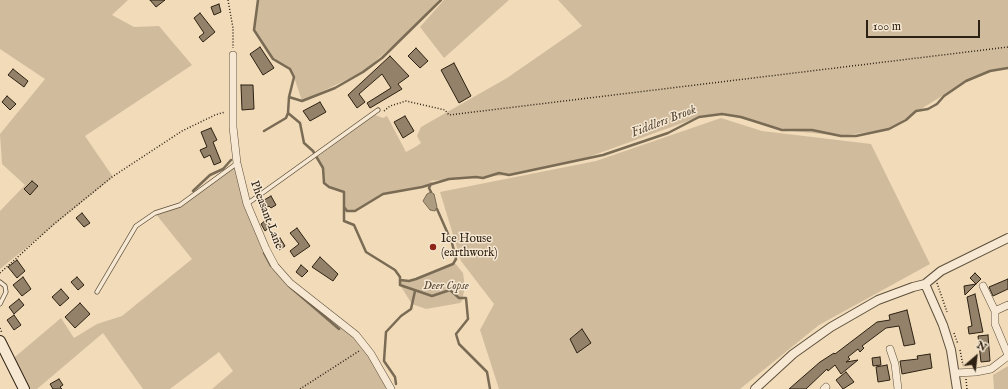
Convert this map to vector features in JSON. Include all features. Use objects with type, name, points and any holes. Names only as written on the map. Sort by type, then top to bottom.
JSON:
[{"type":"main road","points":[[0,341],[24,389]]},
{"type":"street","name":"Pheasant Lane","points":[[233,55],[233,111],[237,163],[247,204],[266,249],[282,275],[298,290],[356,335],[366,347],[391,389]]},
{"type":"street","points":[[755,389],[793,354],[831,327],[878,300],[925,284],[941,271],[1008,238]]},
{"type":"street","points":[[925,284],[943,325],[956,373],[957,389]]},
{"type":"street","points":[[956,373],[976,372],[992,368],[1008,355],[995,324],[995,311],[982,286]]},
{"type":"street","points":[[995,311],[1008,305]]},
{"type":"street","points":[[890,349],[895,364],[898,389]]},
{"type":"lane","points":[[247,204],[378,110]]},
{"type":"lane","points":[[97,292],[136,226],[155,213],[180,205],[237,163]]},
{"type":"lane","points":[[0,282],[5,286],[6,292],[0,304]]},
{"type":"path","points":[[228,0],[232,28],[233,55]]},
{"type":"path","points":[[378,110],[386,111],[390,106],[406,101],[445,110],[449,115],[1008,47]]},
{"type":"path","points":[[0,273],[112,177],[137,159],[182,131],[215,115],[233,111]]},
{"type":"path","points":[[300,389],[366,347]]},
{"type":"green space","points":[[0,0],[128,0],[112,15],[134,27],[159,26],[192,65],[85,136],[113,177],[0,269],[0,211],[25,185],[2,164],[0,134],[45,79],[0,49]]},
{"type":"green space","points":[[257,0],[439,0],[424,18],[363,72],[302,101],[290,69],[273,59],[254,30]]},
{"type":"green space","points":[[444,0],[509,0],[444,58],[420,27]]},
{"type":"green space","points":[[558,0],[1008,0],[1008,68],[990,71],[966,81],[889,129],[841,136],[793,131],[722,114],[699,117],[583,159],[509,175],[429,181],[435,183],[383,194],[355,211],[347,211],[344,207],[344,192],[329,187],[324,183],[323,168],[317,157],[375,115],[383,118],[387,116],[406,152],[417,146],[421,143],[417,136],[421,127],[507,78],[582,26]]},
{"type":"green space","points":[[721,118],[762,131],[871,144],[930,264],[819,325],[740,389],[499,389],[480,330],[494,304],[461,261],[440,192],[596,161]]},
{"type":"green space","points":[[237,163],[240,177],[275,266],[356,335],[391,389],[212,389],[233,371],[219,352],[170,389],[143,389],[103,333],[37,389],[24,389],[9,362],[61,318],[74,338],[97,324],[122,316],[192,259],[155,213],[180,205]]},
{"type":"green space","name":"Deer Copse","points":[[454,262],[463,273],[464,291],[462,301],[460,303],[426,309],[412,304],[400,285],[400,280],[410,281]]},
{"type":"green space","points":[[1008,366],[1008,389],[994,389],[993,375]]},
{"type":"shaded area","points":[[431,192],[434,194],[437,207],[435,211],[430,210],[423,201],[427,194]]},
{"type":"building","points":[[150,0],[165,0],[156,7]]},
{"type":"building","points":[[219,4],[221,12],[214,15],[211,7]]},
{"type":"building","points":[[200,13],[215,32],[203,42],[199,37],[204,33],[194,18]]},
{"type":"building","points":[[260,47],[274,68],[263,75],[250,54]]},
{"type":"building","points":[[416,48],[428,61],[420,68],[408,56]]},
{"type":"building","points":[[390,56],[409,76],[398,84],[402,89],[370,108],[367,103],[391,88],[382,74],[359,94],[365,102],[357,108],[348,95]]},
{"type":"building","points":[[454,63],[471,96],[459,103],[441,70]]},
{"type":"building","points":[[13,69],[28,81],[24,87],[8,75]]},
{"type":"building","points":[[241,85],[253,85],[254,109],[242,110]]},
{"type":"building","points":[[7,96],[16,104],[10,110],[2,102]]},
{"type":"building","points":[[320,102],[326,112],[310,121],[303,111]]},
{"type":"building","points":[[405,116],[414,131],[403,138],[394,122]]},
{"type":"building","points":[[211,128],[217,140],[213,142],[221,162],[214,165],[210,155],[204,158],[200,150],[207,147],[201,132]]},
{"type":"building","points":[[32,181],[38,186],[30,195],[24,189]]},
{"type":"building","points":[[271,196],[276,205],[271,208],[269,206],[263,210],[259,203]]},
{"type":"building","points":[[82,213],[90,223],[84,227],[76,218]]},
{"type":"building","points":[[266,220],[271,226],[265,231],[261,224]]},
{"type":"building","points":[[297,228],[310,246],[294,257],[290,251],[299,244],[290,233]]},
{"type":"building","points":[[280,238],[285,246],[279,250],[273,243]]},
{"type":"building","points":[[320,257],[338,274],[333,281],[312,267]]},
{"type":"building","points":[[17,260],[25,271],[17,278],[8,267]]},
{"type":"building","points":[[301,265],[308,271],[302,277],[296,272]]},
{"type":"building","points":[[975,273],[981,279],[976,284],[970,278]]},
{"type":"building","points":[[23,277],[31,289],[22,296],[13,285]]},
{"type":"building","points":[[77,277],[84,285],[78,290],[71,282]]},
{"type":"building","points":[[1008,279],[1008,289],[993,296],[989,287]]},
{"type":"building","points":[[976,284],[965,295],[964,286]]},
{"type":"building","points":[[61,289],[69,298],[60,306],[52,297]]},
{"type":"building","points":[[975,294],[983,332],[969,334],[968,327],[972,326],[967,297]]},
{"type":"building","points":[[19,299],[24,305],[14,314],[9,307]]},
{"type":"building","points":[[80,303],[90,314],[75,328],[65,317]]},
{"type":"building","points":[[907,310],[915,344],[904,346],[899,326],[886,328],[862,346],[864,348],[860,352],[858,349],[848,357],[850,359],[846,362],[858,360],[841,374],[835,365],[828,371],[827,369],[806,389],[789,389],[820,362],[834,353],[835,354],[877,322],[890,320],[889,315]]},
{"type":"building","points":[[14,315],[21,325],[14,330],[7,320]]},
{"type":"building","points":[[582,329],[591,343],[577,353],[570,339]]},
{"type":"building","points":[[988,335],[990,361],[981,362],[978,336]]},
{"type":"building","points":[[930,354],[932,368],[902,374],[900,361],[918,359],[917,356]]},
{"type":"building","points":[[880,357],[881,365],[873,366],[872,358]]},
{"type":"building","points":[[887,365],[890,380],[878,382],[876,367]]},
{"type":"building","points":[[846,372],[854,382],[843,389],[836,380]]},
{"type":"building","points":[[59,379],[63,385],[60,387],[62,389],[53,389],[50,384]]},
{"type":"waterway","points":[[258,0],[254,30],[273,59],[290,69],[294,77],[289,97],[288,113],[300,123],[304,143],[313,151],[323,168],[324,183],[329,187],[344,192],[344,221],[354,225],[366,252],[395,270],[400,277],[400,285],[432,296],[450,290],[459,298],[466,298],[468,319],[456,334],[459,344],[487,372],[490,389]]},
{"type":"waterway","points":[[289,97],[302,101],[335,88],[363,72],[382,58],[441,0]]},
{"type":"waterway","name":"Fiddlers Brook","points":[[344,207],[347,211],[355,211],[383,194],[422,187],[449,179],[476,177],[483,178],[499,173],[509,175],[603,155],[668,133],[699,117],[722,114],[741,117],[782,130],[812,130],[841,136],[856,136],[889,129],[906,120],[916,111],[928,109],[937,104],[944,96],[966,81],[990,71],[1008,68]]},
{"type":"waterway","points":[[264,131],[286,118],[288,113]]},
{"type":"waterway","points":[[193,191],[210,175],[223,169],[231,160]]},
{"type":"waterway","name":"Fiddlers Brook","points":[[431,184],[429,188],[431,192]]},
{"type":"waterway","points":[[400,280],[409,281],[416,279],[453,264],[456,259],[452,243],[437,209]]},
{"type":"waterway","points":[[264,253],[271,266]]},
{"type":"waterway","points":[[289,286],[339,329]]},
{"type":"waterway","points":[[396,384],[395,377],[384,361],[386,332],[401,316],[411,309],[415,291]]},
{"type":"place","name":"Ice House (earthwork)","points":[[433,247]]}]
